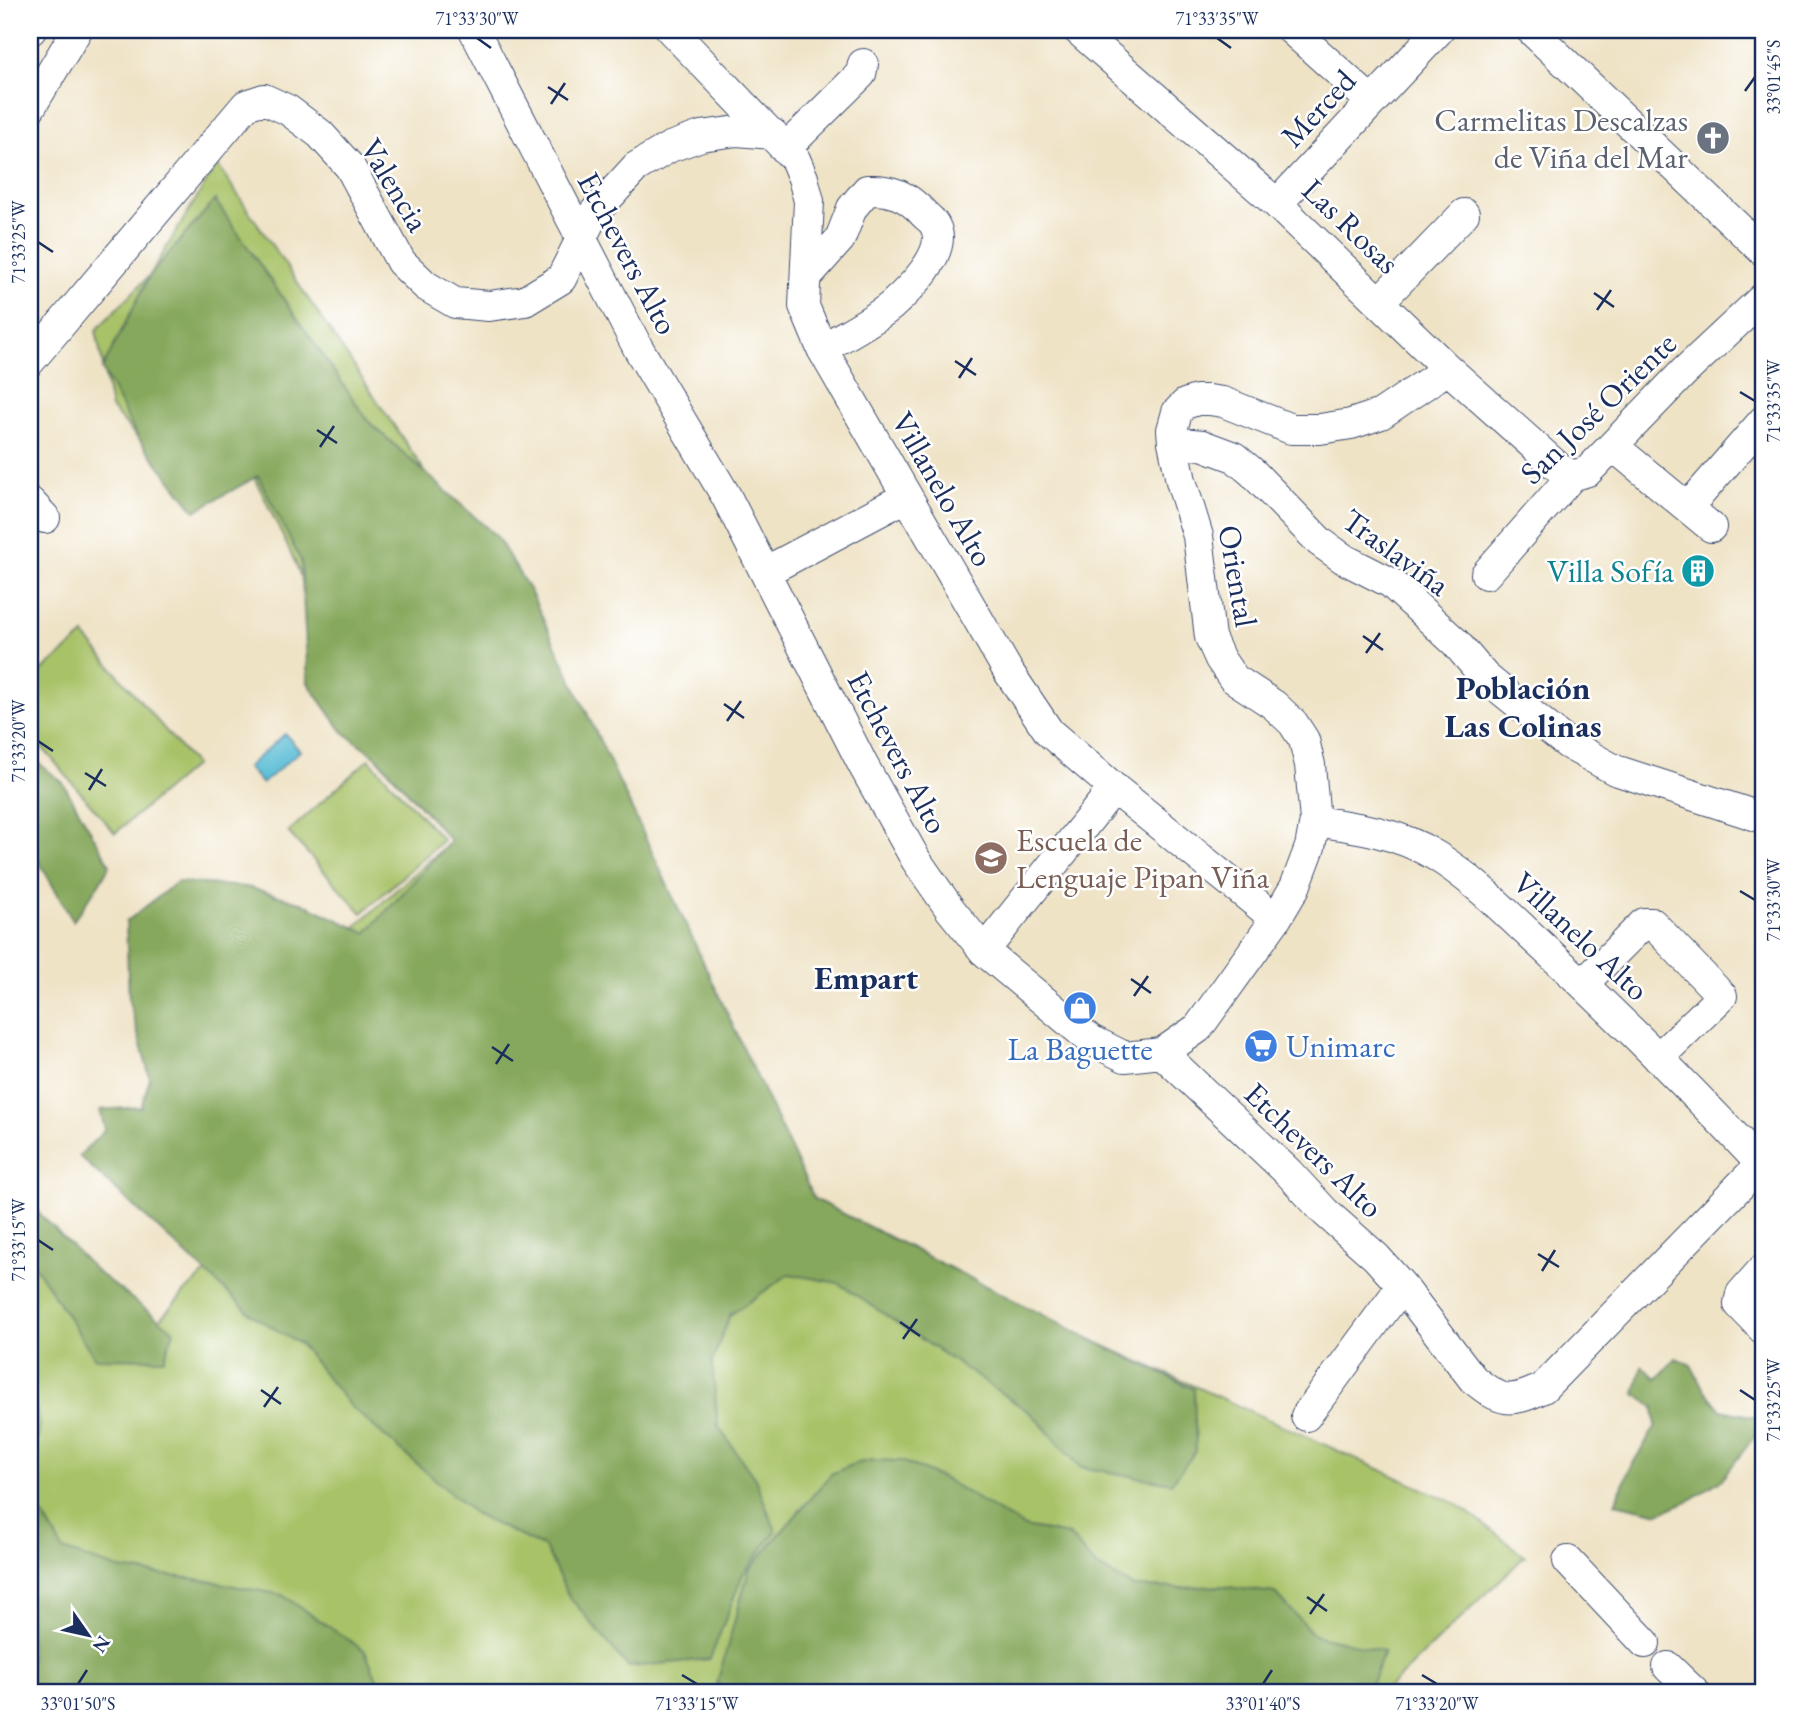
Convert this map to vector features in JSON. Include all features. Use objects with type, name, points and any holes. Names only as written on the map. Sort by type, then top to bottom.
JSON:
[{"type":"street","points":[[30,108],[77,30]]},
{"type":"street","name":"Etchevers Alto","points":[[474,30],[638,348],[703,454],[863,765],[916,860],[950,909],[984,951],[1091,1040],[1125,1057],[1162,1053],[1289,1173],[1325,1212],[1376,1257],[1402,1286],[1473,1379],[1503,1399]]},
{"type":"street","name":"Villanelo Alto","points":[[671,30],[795,159],[809,201],[804,306],[822,349],[1008,671],[1049,732],[1276,919]]},
{"type":"street","name":"Las Rosas","points":[[1078,30],[1277,204],[1448,369],[1559,468],[1572,475]]},
{"type":"street","points":[[1292,30],[1372,102]]},
{"type":"street","name":"Merced","points":[[1277,204],[1439,30]]},
{"type":"street","points":[[1531,30],[1763,251]]},
{"type":"street","points":[[582,241],[594,213],[636,167],[670,147],[701,136],[737,131],[780,141],[861,74],[863,64]]},
{"type":"street","name":"Valencia","points":[[30,361],[246,105],[264,99],[288,110],[320,134],[350,167],[401,262],[426,286],[455,303],[489,306],[524,300],[561,279],[582,241]]},
{"type":"street","points":[[807,276],[840,239],[852,208],[867,190],[887,189],[901,196],[920,209],[936,226],[937,247],[928,266],[907,290],[890,307],[822,349]]},
{"type":"street","points":[[1379,302],[1464,214]]},
{"type":"street","name":"San José Oriente","points":[[1486,574],[1572,475],[1588,471],[1684,372],[1763,298]]},
{"type":"street","points":[[1173,442],[1172,430],[1177,412],[1185,404],[1197,400],[1223,402],[1291,429],[1320,429],[1352,424],[1381,414],[1448,369]]},
{"type":"street","points":[[1697,497],[1763,421]]},
{"type":"street","name":"Traslaviña","points":[[1173,442],[1202,444],[1234,457],[1320,542],[1344,559],[1391,583],[1456,643],[1485,677],[1568,744],[1615,770],[1763,818]]},
{"type":"street","name":"Oriental","points":[[1162,1053],[1198,1028],[1276,919],[1295,887],[1310,847],[1315,821],[1310,765],[1304,740],[1293,723],[1274,705],[1233,678],[1220,660],[1210,637],[1198,536],[1181,481],[1173,442]]},
{"type":"street","points":[[1612,446],[1711,527]]},
{"type":"street","points":[[765,572],[906,497]]},
{"type":"street","points":[[984,951],[1114,788]]},
{"type":"street","name":"Villanelo Alto","points":[[1315,821],[1393,835],[1436,856],[1479,889],[1583,984],[1762,1165],[1543,1388],[1525,1396],[1503,1399]]},
{"type":"street","points":[[1583,984],[1644,923],[1652,923],[1722,996],[1658,1058]]},
{"type":"street","points":[[1763,1269],[1741,1294],[1739,1304],[1763,1329]]},
{"type":"street","points":[[1306,1416],[1402,1286]]},
{"type":"street","points":[[1568,1561],[1645,1643]]},
{"type":"street","points":[[1668,1667],[1695,1693]]},
{"type":"green space","points":[[217,164],[422,467],[814,1199],[1096,1342],[1457,1504],[1525,1556],[1383,1693],[30,1693],[30,1226],[157,1322],[189,1288],[237,1245],[356,926],[451,841],[356,734],[296,564],[253,474],[188,494],[111,408],[96,330],[150,275]]},
{"type":"green space","points":[[215,200],[369,422],[497,537],[530,591],[814,1199],[1194,1389],[1196,1451],[1171,1483],[1080,1467],[1032,1414],[838,1283],[789,1274],[730,1315],[712,1362],[718,1426],[755,1479],[776,1531],[743,1574],[710,1659],[628,1667],[568,1595],[545,1548],[476,1515],[350,1406],[301,1345],[252,1315],[79,1156],[105,1130],[100,1110],[141,1107],[150,1078],[129,1001],[126,922],[177,882],[247,887],[300,902],[366,933],[451,841],[378,758],[342,731],[308,683],[301,561],[258,476],[195,511],[138,438],[102,369],[150,275]]},
{"type":"green space","points":[[84,635],[195,765],[115,833],[30,733],[30,681]]},
{"type":"green space","points":[[30,756],[63,783],[110,865],[73,921],[30,846]]},
{"type":"green space","points":[[369,759],[443,840],[362,913],[288,832]]},
{"type":"green space","points":[[30,1204],[97,1272],[174,1331],[164,1359],[95,1358],[30,1259]]},
{"type":"green space","points":[[1676,1358],[1691,1365],[1703,1388],[1721,1410],[1755,1417],[1763,1398],[1763,1425],[1722,1479],[1692,1499],[1659,1513],[1615,1503],[1630,1468],[1656,1426],[1654,1407],[1635,1394],[1642,1366],[1657,1379]]},
{"type":"green space","points":[[30,1385],[40,1424],[33,1469],[40,1509],[63,1550],[119,1569],[203,1580],[282,1595],[365,1651],[383,1693],[30,1693]]},
{"type":"green space","points":[[872,1460],[902,1461],[946,1480],[1024,1527],[1069,1535],[1095,1565],[1134,1587],[1220,1586],[1275,1593],[1314,1635],[1384,1651],[1368,1693],[731,1693],[717,1683],[749,1570],[831,1474]]},
{"type":"water","points":[[285,734],[300,751],[262,784],[247,767]]},
{"type":"place","name":"Carmelitas Descalzas de Viña del Mar","points":[[1713,138]]},
{"type":"place","name":"Villa Sofía","points":[[1698,571]]},
{"type":"place","name":"Escuela de Lenguaje Pipan Viña","points":[[991,858]]},
{"type":"place","name":"La Baguette","points":[[1080,1008]]},
{"type":"place","name":"Unimarc","points":[[1261,1046]]},
{"type":"district","name":"Población Las Colinas","points":[[1523,706]]},
{"type":"district","name":"Empart","points":[[866,977]]}]
